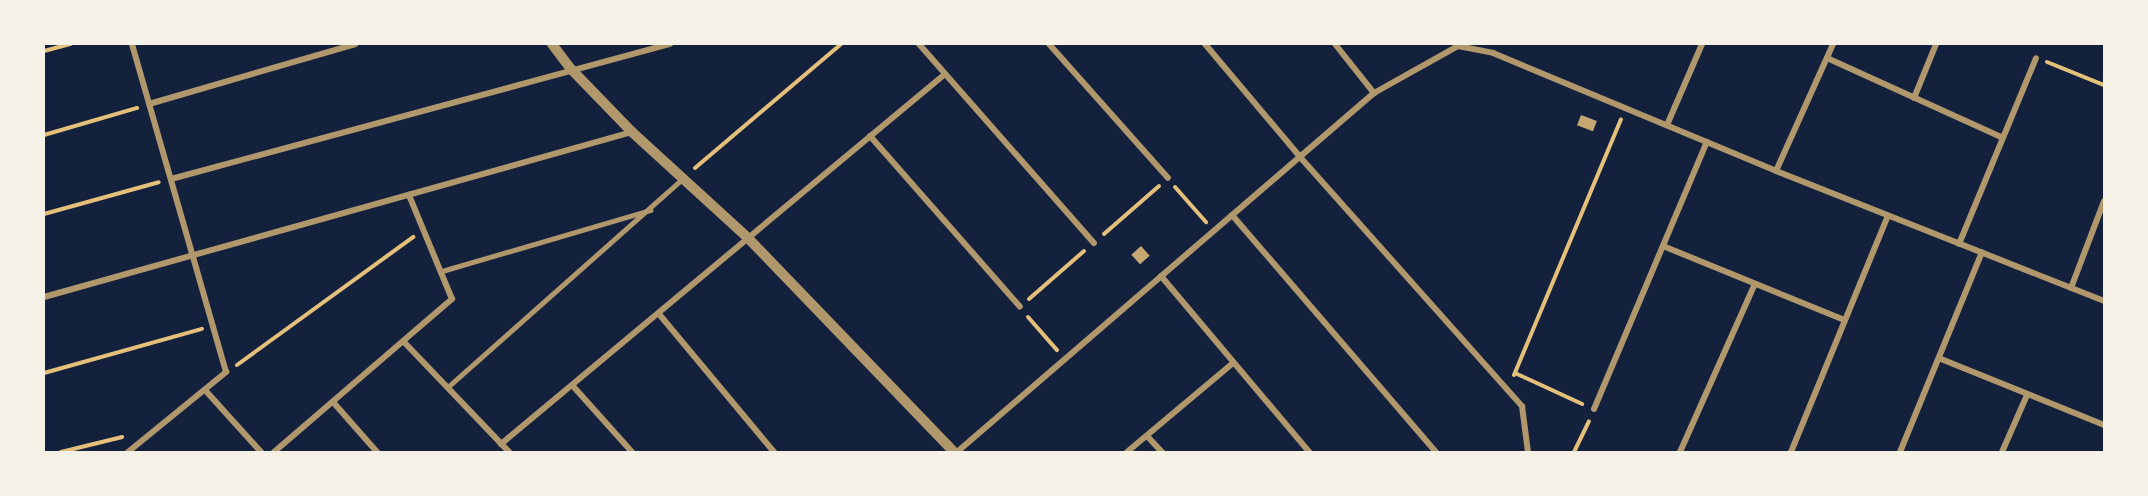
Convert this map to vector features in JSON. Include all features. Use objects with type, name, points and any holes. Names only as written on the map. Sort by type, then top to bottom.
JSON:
[{"type":"street","points":[[128,453],[226,372],[132,44]]},
{"type":"street","points":[[149,104],[355,44]]},
{"type":"street","points":[[552,44],[571,69],[632,132],[749,239],[955,453],[1374,93],[1456,45],[1493,52],[1776,171],[2104,301]]},
{"type":"street","points":[[171,179],[670,44]]},
{"type":"street","points":[[919,44],[1094,243]]},
{"type":"street","points":[[1049,44],[1168,178]]},
{"type":"street","points":[[1205,44],[1300,157],[1522,406],[1527,453]]},
{"type":"street","points":[[1335,44],[1374,93]]},
{"type":"street","points":[[1667,125],[1702,44]]},
{"type":"street","points":[[1776,171],[1833,44]]},
{"type":"street","points":[[1914,98],[1936,44]]},
{"type":"street","points":[[1827,58],[2003,138]]},
{"type":"street","points":[[1959,244],[2036,58]]},
{"type":"street","points":[[501,444],[945,74]]},
{"type":"street","points":[[44,297],[632,132]]},
{"type":"street","points":[[870,136],[1020,307]]},
{"type":"street","points":[[1594,409],[1707,142]]},
{"type":"street","points":[[274,453],[447,307],[452,299],[450,289],[409,195]]},
{"type":"street","points":[[2070,288],[2104,201]]},
{"type":"street","points":[[1232,215],[1437,453]]},
{"type":"street","points":[[1791,453],[1888,216]]},
{"type":"street","points":[[1663,246],[1754,286],[1844,321]]},
{"type":"street","points":[[1900,453],[1941,359],[1982,252]]},
{"type":"street","points":[[1161,276],[1309,453]]},
{"type":"street","points":[[1680,453],[1754,286]]},
{"type":"street","points":[[659,314],[774,453]]},
{"type":"street","points":[[404,342],[449,386],[509,453]]},
{"type":"street","points":[[1941,359],[2104,425]]},
{"type":"street","points":[[1127,453],[1233,363]]},
{"type":"street","points":[[572,386],[632,453]]},
{"type":"street","points":[[205,390],[261,453]]},
{"type":"street","points":[[2002,453],[2027,394]]},
{"type":"street","points":[[333,402],[377,453]]},
{"type":"street","points":[[1147,436],[1162,453]]},
{"type":"lane","points":[[449,386],[653,209],[683,178]]},
{"type":"lane","points":[[442,272],[653,209]]},
{"type":"path","points":[[44,51],[71,44]]},
{"type":"path","points":[[683,178],[842,44]]},
{"type":"path","points":[[2036,58],[2104,85]]},
{"type":"path","points":[[44,135],[149,104]]},
{"type":"path","points":[[1574,453],[1594,409],[1515,373],[1625,109]]},
{"type":"path","points":[[44,214],[171,179]]},
{"type":"path","points":[[226,372],[423,229]]},
{"type":"path","points":[[44,373],[213,326]]},
{"type":"path","points":[[62,453],[125,436]]},
{"type":"building","points":[[1581,115],[1597,121],[1593,131],[1577,125]]},
{"type":"building","points":[[1141,246],[1150,256],[1140,264],[1131,255]]}]
